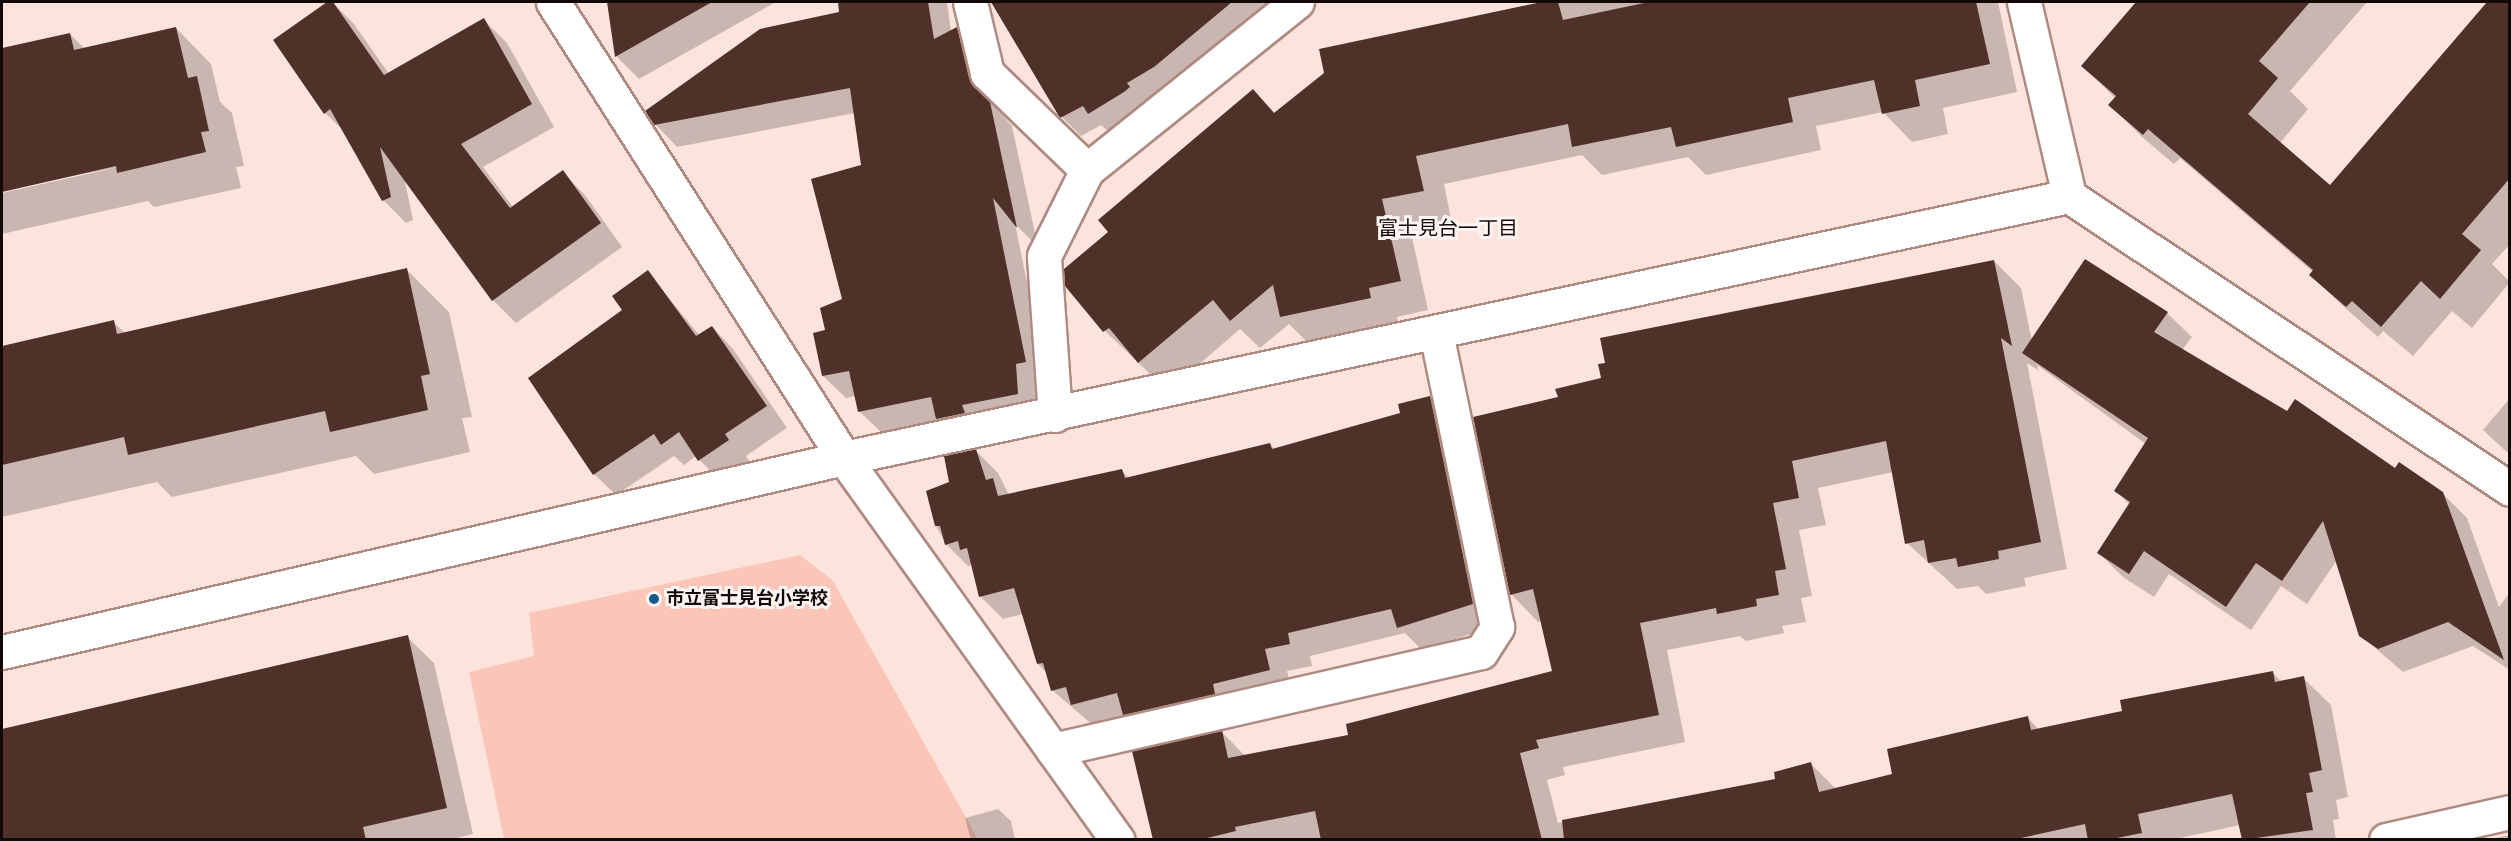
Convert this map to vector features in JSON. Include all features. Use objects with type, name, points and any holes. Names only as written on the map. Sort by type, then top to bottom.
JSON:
[{"type":"street","points":[[553,2],[844,458],[1117,840]]},
{"type":"street","points":[[970,2],[987,73],[1087,170]]},
{"type":"street","points":[[1055,415],[1044,256],[1087,170],[1297,2]]},
{"type":"street","points":[[2024,2],[2069,196],[2510,489]]},
{"type":"street","points":[[2,652],[844,458],[1055,415],[2069,196]]},
{"type":"street","points":[[1053,750],[1480,652],[1497,627],[1436,333]]},
{"type":"street","points":[[2386,840],[2510,812]]},
{"type":"shaded area","points":[[800,555],[833,581],[978,839],[504,839],[469,672],[534,656],[529,613]]},
{"type":"building","points":[[327,2],[333,2],[384,75],[484,18],[532,104],[461,144],[510,208],[563,170],[601,223],[492,301],[380,147],[391,197],[382,201],[330,109],[324,114],[273,40]]},
{"type":"building","points":[[607,2],[712,2],[615,57]]},
{"type":"building","points":[[838,2],[928,2],[934,39],[957,27],[969,78],[990,102],[1017,228],[993,198],[1026,362],[1016,364],[1018,394],[962,405],[965,413],[936,419],[931,397],[858,412],[849,371],[822,376],[813,333],[825,330],[820,308],[842,299],[811,179],[861,165],[850,88],[654,125],[645,111],[760,29],[839,12]]},
{"type":"building","points":[[991,2],[1232,2],[1154,67],[1127,83],[1130,87],[1124,92],[1088,114],[1083,106],[1060,118]]},
{"type":"building","points":[[1542,2],[1558,2],[1563,20],[1649,2],[1976,2],[1990,64],[1915,80],[1920,106],[1882,114],[1874,80],[1788,98],[1793,122],[1676,147],[1671,127],[1572,147],[1568,124],[1416,156],[1424,191],[1382,199],[1401,281],[1369,288],[1371,298],[1280,317],[1273,285],[1230,321],[1213,300],[1138,363],[1109,328],[1103,332],[1065,286],[1064,269],[1108,232],[1098,220],[1253,89],[1274,113],[1324,73],[1319,49]]},
{"type":"building","points":[[2136,2],[2310,2],[2259,61],[2278,78],[2248,114],[2330,185],[2487,2],[2510,2],[2510,178],[2462,234],[2481,250],[2440,299],[2421,281],[2381,327],[2352,301],[2346,307],[2309,275],[2313,270],[2148,129],[2143,135],[2108,105],[2116,96],[2081,66]]},
{"type":"building","points":[[176,27],[188,78],[197,76],[209,131],[201,132],[206,152],[117,173],[116,166],[2,192],[2,48],[70,33],[74,50]]},
{"type":"building","points":[[2085,259],[2168,312],[2154,332],[2287,411],[2295,399],[2395,468],[2399,462],[2443,492],[2504,660],[2448,622],[2378,649],[2359,636],[2323,521],[2282,581],[2256,563],[2226,607],[2144,551],[2129,574],[2097,553],[2130,502],[2114,491],[2148,438],[2022,353]]},
{"type":"building","points":[[1994,260],[2012,346],[2001,338],[2041,542],[1998,551],[1999,559],[1958,567],[1956,558],[1928,563],[1924,540],[1905,544],[1886,441],[1792,461],[1799,498],[1773,503],[1786,569],[1775,571],[1779,595],[1756,599],[1757,606],[1717,614],[1716,608],[1640,623],[1659,715],[1536,740],[1539,748],[1520,753],[1542,840],[1321,840],[1315,811],[1235,827],[1236,831],[1199,840],[1153,840],[1132,751],[1222,730],[1228,758],[1348,735],[1346,724],[1552,671],[1533,589],[1510,595],[1473,417],[1558,397],[1555,389],[1601,378],[1598,364],[1605,363],[1600,338]]},
{"type":"building","points":[[407,268],[430,374],[421,376],[428,410],[330,432],[325,411],[128,455],[124,437],[2,465],[2,346],[114,320],[117,334]]},
{"type":"building","points":[[648,270],[696,336],[712,326],[767,406],[725,434],[729,440],[698,461],[679,432],[661,445],[654,434],[593,475],[528,378],[622,310],[612,296]]},
{"type":"building","points":[[1430,396],[1473,604],[1397,628],[1391,609],[1288,633],[1290,644],[1265,649],[1270,670],[1213,684],[1215,694],[1123,715],[1117,693],[1071,705],[1066,687],[1051,691],[1043,663],[1037,664],[1014,588],[979,597],[967,548],[960,550],[958,541],[945,545],[940,526],[935,526],[926,491],[949,482],[944,456],[976,449],[986,480],[993,478],[998,496],[1122,469],[1125,478],[1270,443],[1272,449],[1400,413],[1398,404]]},
{"type":"building","points":[[408,635],[447,808],[363,827],[366,840],[2,840],[2,729]]},
{"type":"building","points":[[2273,671],[2275,682],[2304,676],[2322,770],[2309,773],[2313,792],[2306,793],[2313,830],[2242,840],[2232,794],[2138,814],[2142,833],[2107,840],[2088,840],[2085,824],[2012,840],[1564,840],[1562,820],[1775,779],[1774,772],[1811,762],[1819,792],[1892,774],[1887,749],[2028,716],[2031,730],[2122,711],[2120,700]]},
{"type":"place","name":"市立富士見台小学校","points":[[654,599]]},
{"type":"district","name":"富士見台一丁目","points":[[1448,229]]}]
